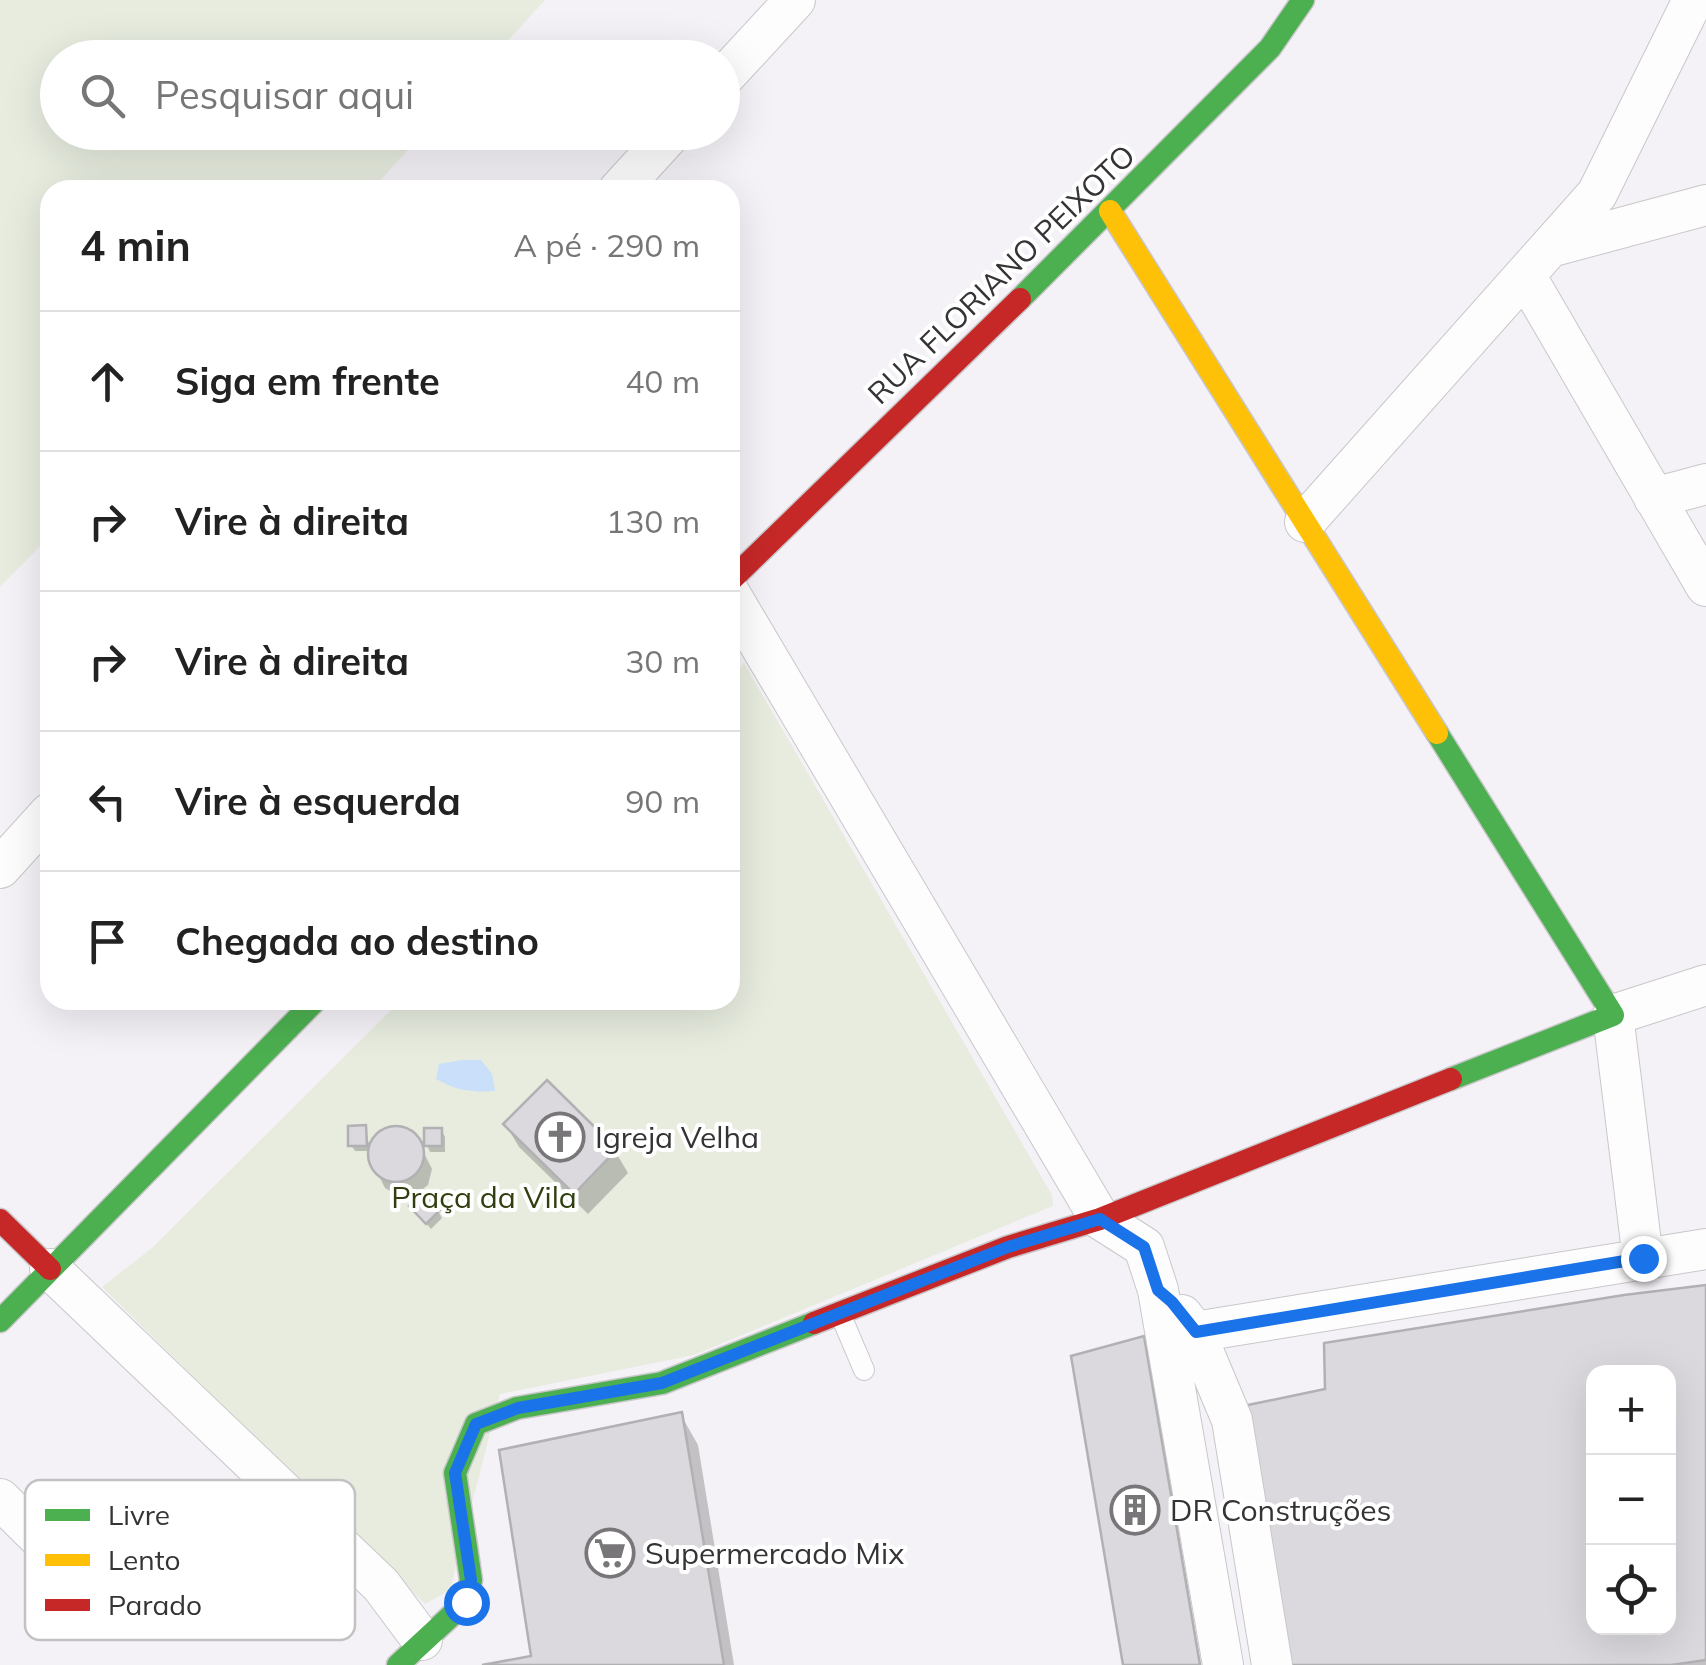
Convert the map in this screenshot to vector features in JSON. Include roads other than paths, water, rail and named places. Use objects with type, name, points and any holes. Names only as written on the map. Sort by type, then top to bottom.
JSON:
[{"type":"main road","name":"RUA FLORIANO PEIXOTO","points":[[740,571],[1110,211],[1270,48],[1303,0]]},
{"type":"main road","points":[[410,1653],[466,1602],[471,1580],[455,1473],[476,1424],[518,1408],[662,1383],[1008,1247],[1100,1219],[1613,1014],[1110,211]]},
{"type":"main road","points":[[0,1322],[306,1010]]},
{"type":"main road","points":[[0,1220],[50,1269]]},
{"type":"street","points":[[740,59],[795,0]]},
{"type":"street","points":[[1305,522],[1597,194],[1693,0]]},
{"type":"street","points":[[628,180],[656,150]]},
{"type":"street","points":[[1538,261],[1706,205]]},
{"type":"street","points":[[1538,261],[1654,498],[1706,586]]},
{"type":"street","points":[[1654,498],[1706,484]]},
{"type":"street","points":[[740,611],[1100,1219],[1144,1247],[1158,1290],[1222,1665]]},
{"type":"street","points":[[0,868],[40,823]]},
{"type":"street","points":[[1643,1258],[1613,1014],[1706,985]]},
{"type":"street","points":[[1196,1332],[1706,1249]]},
{"type":"street","points":[[50,1269],[271,1480]]},
{"type":"street","points":[[1158,1290],[1196,1332],[1232,1420],[1272,1665]]},
{"type":"street","points":[[0,1499],[25,1524]]},
{"type":"street","points":[[355,1560],[381,1585],[410,1653]]},
{"type":"lane","points":[[840,1314],[864,1370]]},
{"type":"water","points":[[481,1060],[492,1074],[495,1091],[464,1090],[436,1079],[439,1064]]},
{"type":"place","name":"Igreja Velha","points":[[560,1137]]},
{"type":"place","name":"DR Construções","points":[[1135,1510]]},
{"type":"place","name":"Supermercado Mix","points":[[610,1553]]},
{"type":"park label","name":"Praça da Vila","points":[[484,1197]]}]
